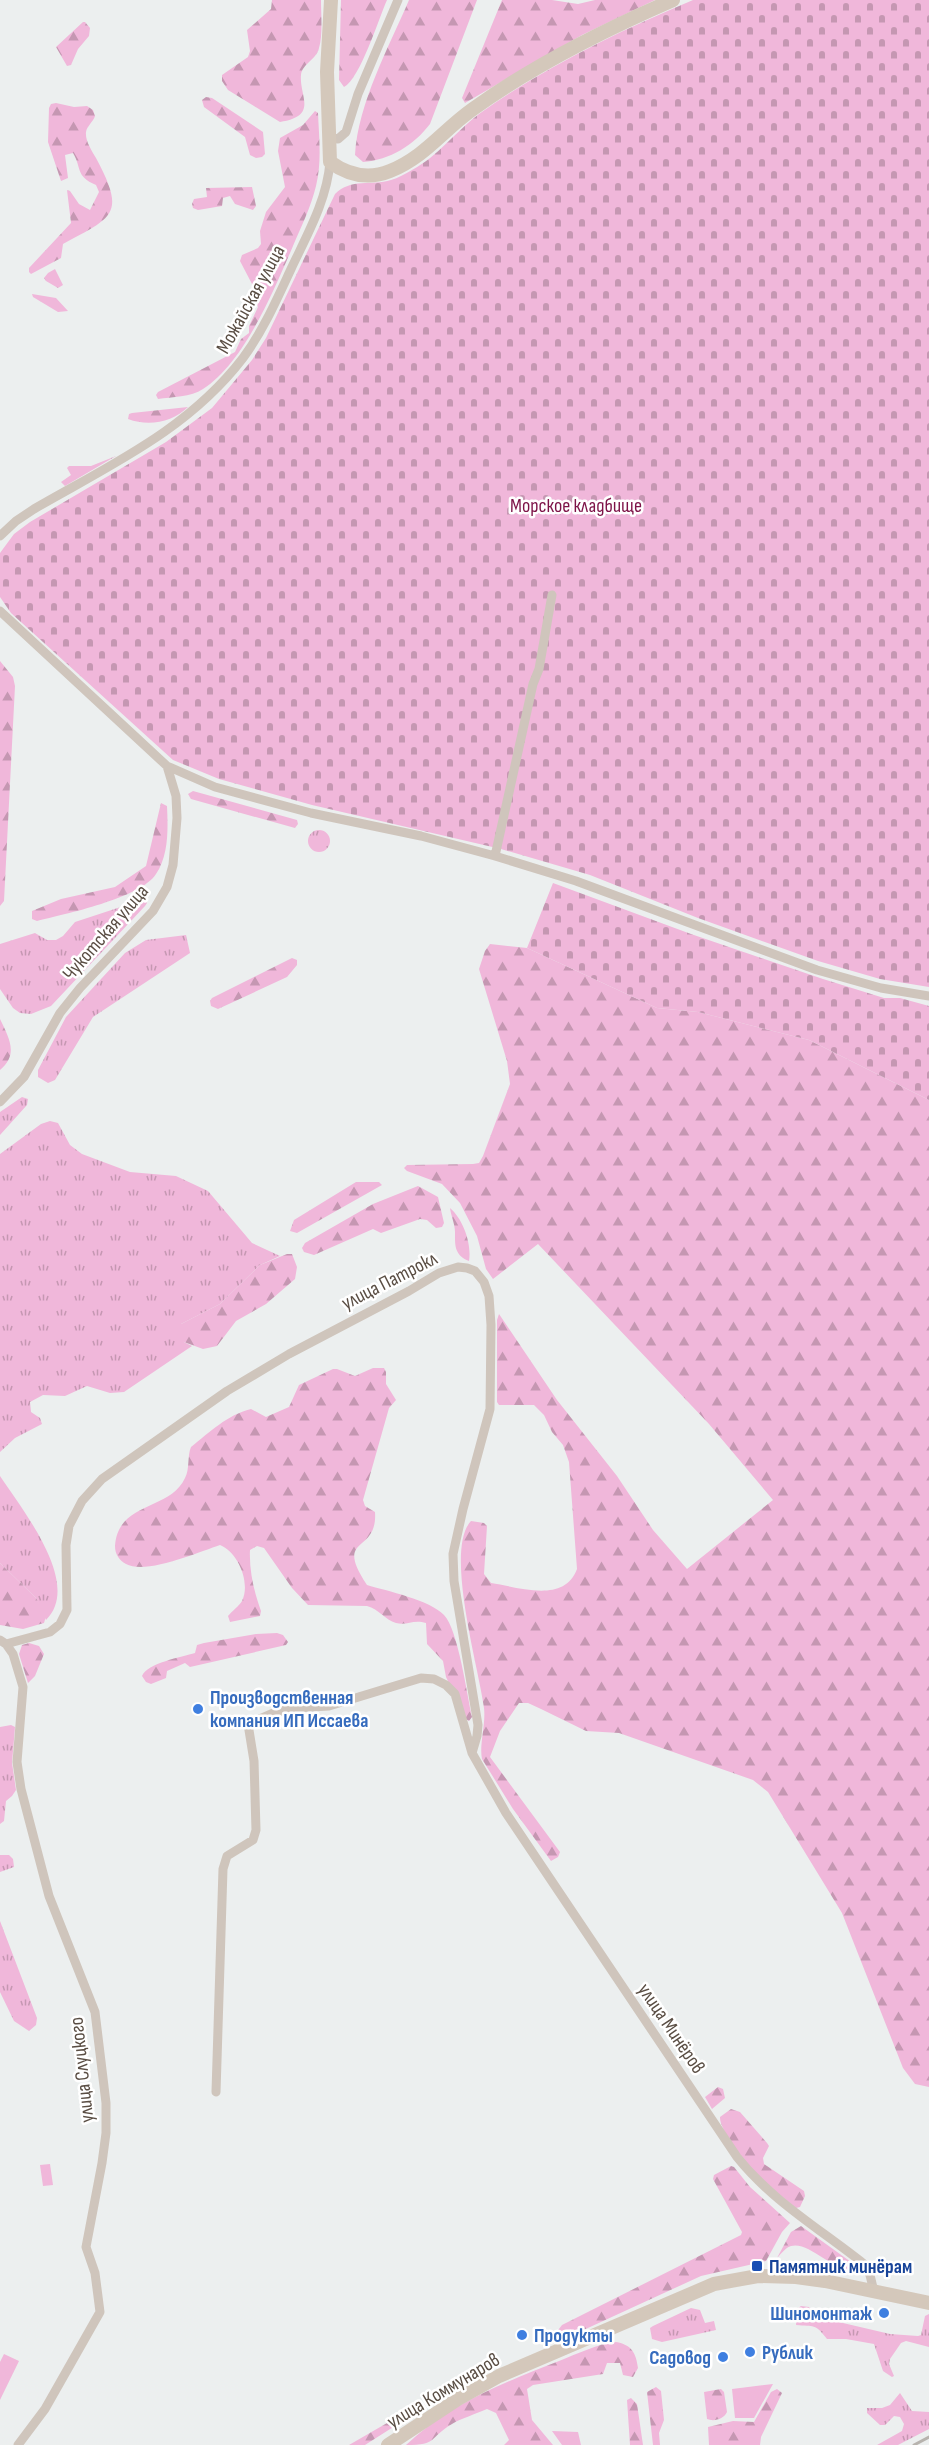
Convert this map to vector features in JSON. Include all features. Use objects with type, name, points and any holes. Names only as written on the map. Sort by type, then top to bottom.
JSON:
[{"type":"main road","name":"Можайская улица","points":[[330,162],[327,72],[331,0]]},
{"type":"main road","points":[[330,162],[351,175],[388,172],[432,146],[472,109],[549,62],[623,22],[673,0]]},
{"type":"main road","name":"улица Коммунаров","points":[[388,2445],[458,2399],[500,2376],[714,2284],[758,2276],[776,2276],[825,2281],[929,2303]]},
{"type":"street","points":[[328,138],[338,139],[346,132],[358,94],[398,0]]},
{"type":"street","name":"Можайская улица","points":[[0,536],[34,509],[160,435],[191,413],[221,384],[244,356],[286,280],[318,212],[330,162]]},
{"type":"street","points":[[495,856],[533,684],[541,659],[552,595]]},
{"type":"street","points":[[0,611],[167,766],[215,787],[311,813],[421,836],[495,856],[584,884],[817,970],[880,988],[929,996]]},
{"type":"street","name":"Чукотская улица","points":[[0,1102],[24,1077],[60,1013],[80,988],[153,911],[167,887],[173,865],[177,818],[176,796],[167,766]]},
{"type":"street","name":"улица Патрокл","points":[[3,1642],[38,1637],[60,1624],[67,1610],[66,1545],[69,1526],[81,1501],[102,1479],[228,1391],[289,1354],[439,1273],[458,1267],[467,1268],[475,1271],[484,1282],[489,1296],[491,1337],[490,1409],[453,1554],[454,1581],[478,1725],[472,1753]]},
{"type":"street","name":"улица Слуцкого","points":[[3,1642],[13,1654],[23,1687],[17,1762],[21,1789],[49,1896],[94,2012],[106,2103],[106,2133],[102,2163],[86,2247],[95,2273],[100,2312],[45,2409],[18,2445]]},
{"type":"street","name":"улица Минёров","points":[[216,2092],[223,1869],[227,1856],[252,1840],[256,1830],[254,1761],[248,1724],[273,1713],[295,1708],[329,1706],[421,1678],[434,1679],[446,1685],[455,1694],[472,1753],[506,1813],[737,2157],[755,2180],[784,2205],[864,2264],[870,2275],[874,2292]]},
{"type":"green space","points":[[272,0],[321,0],[318,52],[301,75],[303,110],[292,119],[280,122],[228,90],[222,81],[222,75],[248,57],[250,51],[247,30],[271,9]]},
{"type":"green space","points":[[341,0],[387,0],[363,61],[350,82],[344,87],[339,80]]},
{"type":"green space","points":[[409,0],[477,0],[430,124],[417,139],[401,150],[383,158],[363,162],[355,155],[362,115],[368,95]]},
{"type":"green space","points":[[502,0],[552,0],[578,4],[595,0],[655,0],[582,35],[465,103],[462,98]]},
{"type":"green space","name":"Морское кладбище","points":[[693,0],[929,0],[929,987],[880,979],[818,961],[698,918],[590,875],[501,849],[312,805],[219,779],[173,760],[11,613],[0,597],[0,553],[14,534],[30,522],[166,442],[212,408],[252,360],[266,338],[335,194],[354,184],[384,182],[404,174],[430,158],[479,114],[556,65],[610,37]]},
{"type":"green space","points":[[83,22],[90,28],[89,36],[78,49],[71,65],[67,66],[56,47]]},
{"type":"green space","points":[[206,97],[212,98],[263,132],[265,154],[262,157],[256,158],[250,155],[245,137],[204,107],[202,100]]},
{"type":"green space","points":[[51,104],[74,107],[87,106],[93,110],[95,116],[86,135],[111,191],[112,203],[110,212],[104,220],[63,244],[61,258],[31,274],[29,268],[71,223],[67,190],[79,204],[90,210],[99,192],[96,185],[82,175],[73,153],[65,155],[68,178],[61,181],[48,142],[49,108]]},
{"type":"green space","points":[[315,111],[318,113],[320,159],[314,194],[267,304],[232,362],[218,377],[198,392],[158,399],[156,395],[158,392],[235,352],[241,339],[249,333],[249,326],[258,307],[252,294],[252,284],[240,261],[242,255],[258,248],[261,244],[260,231],[266,212],[285,187],[278,151],[280,138],[303,125]]},
{"type":"green space","points":[[252,187],[256,206],[253,210],[235,204],[230,196],[223,198],[222,206],[198,210],[193,208],[194,199],[207,197],[206,188]]},
{"type":"green space","points":[[55,269],[63,285],[58,288],[44,278]]},
{"type":"green space","points":[[32,294],[56,298],[68,311],[58,312],[33,297]]},
{"type":"green space","points":[[188,407],[160,422],[144,423],[128,419],[129,414],[132,413]]},
{"type":"green space","points":[[116,456],[65,486],[61,482],[71,475],[67,468],[69,466],[91,466]]},
{"type":"green space","points":[[0,661],[13,677],[15,686],[4,901],[0,906]]},
{"type":"green space","points":[[193,791],[297,820],[298,824],[295,828],[191,799],[188,794]]},
{"type":"green space","points":[[161,803],[167,806],[165,850],[160,867],[148,883],[119,898],[101,904],[37,921],[32,919],[32,911],[61,899],[115,887],[146,866]]},
{"type":"green space","points":[[319,830],[327,833],[330,841],[327,849],[319,852],[311,849],[308,841],[311,833]]},
{"type":"green space","points":[[553,883],[691,934],[823,979],[884,998],[900,998],[929,1006],[929,1100],[809,1040],[698,1012],[657,1008],[527,948]]},
{"type":"green space","points":[[145,899],[147,903],[145,906],[51,1006],[31,1014],[20,1013],[13,1008],[0,989],[0,944],[35,933],[47,940],[56,940],[63,936],[75,922]]},
{"type":"green space","points":[[186,935],[190,953],[93,1017],[55,1080],[48,1083],[38,1077],[38,1070],[66,1017],[125,953],[146,940]]},
{"type":"green space","points":[[490,944],[527,948],[657,1008],[698,1012],[809,1040],[929,1100],[929,2087],[915,2084],[903,2068],[842,1913],[768,1792],[753,1780],[619,1733],[586,1731],[528,1703],[519,1703],[500,1731],[490,1757],[560,1852],[558,1857],[551,1861],[513,1809],[482,1759],[484,1708],[462,1582],[461,1557],[464,1536],[471,1521],[484,1523],[487,1526],[484,1574],[491,1583],[527,1590],[551,1590],[562,1587],[571,1580],[577,1569],[569,1462],[563,1445],[552,1432],[544,1415],[534,1405],[499,1405],[497,1402],[497,1320],[499,1314],[557,1400],[617,1476],[653,1530],[687,1569],[773,1500],[709,1424],[538,1244],[493,1279],[486,1269],[477,1236],[460,1203],[442,1184],[404,1168],[407,1165],[473,1164],[479,1163],[483,1156],[510,1084],[507,1061],[479,969]]},
{"type":"green space","points":[[292,958],[297,960],[297,965],[287,977],[218,1009],[211,1006],[212,998]]},
{"type":"green space","points":[[0,1019],[9,1039],[11,1052],[6,1064],[0,1070]]},
{"type":"green space","points":[[22,1097],[28,1099],[27,1105],[0,1135],[0,1112]]},
{"type":"green space","points":[[50,1121],[58,1123],[70,1145],[82,1154],[130,1172],[176,1176],[208,1191],[252,1243],[280,1256],[260,1265],[220,1304],[181,1324],[184,1342],[192,1346],[124,1392],[110,1393],[87,1386],[65,1396],[43,1395],[30,1402],[31,1412],[40,1418],[42,1424],[15,1438],[0,1452],[0,1154],[41,1124]]},
{"type":"green space","points":[[356,1182],[379,1182],[382,1185],[297,1233],[290,1231],[294,1220]]},
{"type":"green space","points":[[418,1186],[438,1197],[444,1223],[442,1227],[436,1228],[427,1220],[420,1219],[381,1233],[373,1229],[314,1255],[304,1252],[302,1248],[305,1243],[373,1204]]},
{"type":"green space","points":[[450,1208],[466,1232],[469,1261],[460,1256],[456,1249],[455,1229]]},
{"type":"green space","points":[[292,1254],[297,1267],[295,1279],[266,1304],[236,1321],[217,1346],[203,1349],[179,1338],[177,1333],[181,1324],[220,1304],[260,1265]]},
{"type":"green space","points":[[373,1368],[384,1368],[386,1384],[396,1400],[389,1408],[363,1500],[365,1506],[375,1512],[374,1525],[370,1534],[355,1551],[354,1558],[367,1585],[419,1600],[444,1615],[449,1622],[454,1634],[472,1717],[469,1721],[446,1677],[443,1661],[427,1644],[426,1623],[396,1623],[367,1606],[308,1605],[292,1588],[264,1548],[257,1546],[250,1550],[250,1558],[252,1581],[261,1611],[260,1616],[230,1622],[228,1616],[242,1601],[244,1577],[232,1554],[220,1545],[173,1561],[146,1567],[126,1564],[119,1559],[116,1552],[118,1532],[125,1521],[178,1489],[187,1474],[191,1447],[219,1425],[234,1415],[251,1409],[266,1417],[289,1407],[299,1385],[333,1369],[355,1376]]},
{"type":"green space","points":[[0,1476],[34,1526],[53,1567],[57,1587],[56,1605],[46,1620],[36,1598],[0,1563]]},
{"type":"green space","points":[[0,1563],[36,1598],[46,1616],[44,1623],[23,1629],[0,1625]]},
{"type":"green space","points":[[256,1634],[283,1635],[288,1642],[286,1645],[190,1667],[185,1663],[167,1671],[166,1678],[151,1684],[146,1682],[142,1676],[151,1667],[195,1653],[197,1645]]},
{"type":"green space","points":[[29,1643],[39,1646],[44,1654],[35,1676],[28,1683],[19,1654],[22,1645]]},
{"type":"green space","points":[[11,1725],[15,1727],[12,1763],[16,1790],[6,1801],[4,1821],[0,1824],[0,1727]]},
{"type":"green space","points":[[0,1855],[9,1855],[13,1859],[14,1867],[0,1872]]},
{"type":"green space","points":[[0,1921],[37,2018],[36,2025],[29,2031],[14,2021],[0,1992]]},
{"type":"green space","points":[[718,2087],[723,2089],[725,2098],[712,2109],[705,2097]]},
{"type":"green space","points":[[731,2109],[740,2112],[769,2146],[763,2158],[764,2164],[804,2191],[805,2196],[800,2207],[796,2208],[763,2181],[735,2148],[724,2130],[720,2117]]},
{"type":"green space","points":[[50,2164],[53,2185],[43,2186],[40,2165]]},
{"type":"green space","points":[[731,2166],[750,2187],[790,2223],[782,2232],[766,2261],[701,2276],[577,2333],[560,2340],[555,2339],[555,2334],[562,2325],[741,2235],[742,2232],[713,2179],[714,2175]]},
{"type":"green space","points":[[801,2226],[851,2262],[853,2270],[837,2266],[798,2246],[787,2248],[777,2258],[791,2232]]},
{"type":"green space","points":[[801,2306],[809,2307],[813,2316],[890,2334],[918,2336],[921,2335],[925,2316],[929,2314],[929,2347],[906,2341],[901,2343],[890,2359],[889,2364],[894,2376],[892,2377],[883,2371],[874,2344],[846,2339],[827,2339],[820,2330],[814,2327],[796,2325],[797,2309]]},
{"type":"green space","points":[[691,2308],[700,2310],[705,2323],[714,2321],[716,2330],[662,2342],[652,2339],[650,2328]]},
{"type":"green space","points":[[616,2342],[626,2345],[636,2358],[638,2368],[633,2377],[623,2375],[620,2363],[607,2363],[603,2374],[533,2385],[527,2389],[532,2420],[553,2445],[504,2445],[509,2440],[496,2413],[487,2409],[452,2424],[429,2442],[406,2445],[440,2418],[478,2396],[518,2377],[587,2350]]},
{"type":"green space","points":[[4,2354],[19,2361],[0,2400],[0,2362]]},
{"type":"green space","points":[[773,2384],[754,2418],[735,2418],[732,2389]]},
{"type":"green space","points":[[656,2387],[661,2391],[664,2420],[659,2433],[660,2445],[653,2445],[647,2392]]},
{"type":"green space","points":[[721,2389],[724,2392],[727,2412],[719,2419],[707,2419],[704,2392]]},
{"type":"green space","points":[[777,2389],[782,2393],[761,2437],[760,2445],[709,2445],[708,2427],[733,2421],[754,2422],[771,2392]]},
{"type":"green space","points":[[900,2393],[912,2411],[929,2412],[929,2429],[898,2445],[877,2445],[902,2431],[904,2424],[900,2417],[894,2416],[885,2425],[880,2425],[867,2413],[867,2408],[882,2408],[890,2405]]},
{"type":"green space","points":[[631,2398],[637,2404],[643,2445],[630,2445],[627,2400]]},
{"type":"green space","points":[[394,2419],[398,2424],[365,2445],[349,2445]]},
{"type":"green space","points":[[552,2431],[578,2432],[581,2445],[562,2445]]},
{"type":"railway","points":[[914,2445],[929,2437]]},
{"type":"place","name":"Производственная компания ИП Иссаева","points":[[198,1709]]},
{"type":"place","name":"Памятник минёрам","points":[[757,2266]]},
{"type":"place","name":"Шиномонтаж","points":[[884,2313]]},
{"type":"place","name":"Продукты","points":[[522,2335]]},
{"type":"place","name":"Рублик","points":[[750,2352]]},
{"type":"place","name":"Садовод","points":[[723,2357]]}]
